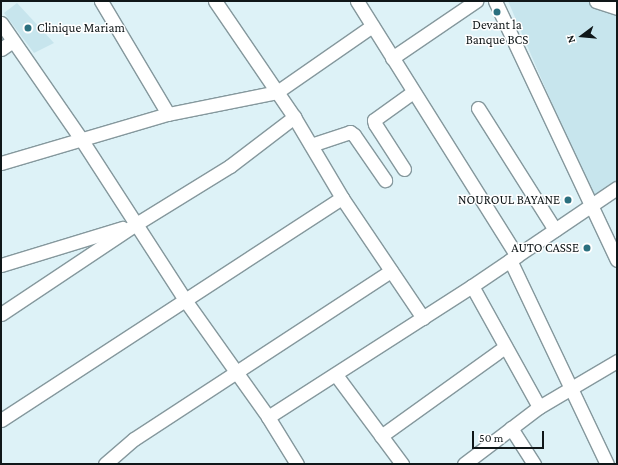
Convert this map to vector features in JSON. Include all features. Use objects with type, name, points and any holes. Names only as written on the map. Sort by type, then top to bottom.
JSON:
[{"type":"street","points":[[101,1],[168,114]]},
{"type":"street","points":[[215,1],[294,116],[342,198],[423,318]]},
{"type":"street","points":[[357,1],[514,258],[571,389],[607,464]]},
{"type":"street","points":[[392,58],[476,1]]},
{"type":"street","points":[[495,1],[590,206],[617,260]]},
{"type":"street","points":[[596,1],[617,8]]},
{"type":"street","points":[[1,23],[81,139],[185,300],[237,372],[297,464]]},
{"type":"street","points":[[1,163],[168,114],[277,92],[372,26]]},
{"type":"street","points":[[1,49],[13,41]]},
{"type":"street","points":[[404,169],[375,124],[374,120],[413,92]]},
{"type":"street","points":[[478,108],[555,230]]},
{"type":"street","points":[[1,314],[136,224],[230,166],[294,116]]},
{"type":"street","points":[[311,145],[350,132],[354,135],[385,180]]},
{"type":"street","points":[[268,418],[472,286],[617,188]]},
{"type":"street","points":[[1,420],[342,198]]},
{"type":"street","points":[[1,265],[136,224]]},
{"type":"street","points":[[105,464],[134,439],[391,271]]},
{"type":"street","points":[[472,286],[539,407]]},
{"type":"street","points":[[381,436],[505,347]]},
{"type":"street","points":[[467,463],[539,407],[617,361]]},
{"type":"street","points":[[336,375],[402,464]]},
{"type":"street","points":[[511,428],[534,464]]},
{"type":"shaded area","points":[[508,1],[617,1],[617,179],[592,197]]},
{"type":"shaded area","name":"Clinique Mariam","points":[[17,3],[54,43],[34,53],[4,13]]},
{"type":"place","name":"Devant la Banque BCS","points":[[497,12]]},
{"type":"place","name":"Clinique Mariam","points":[[28,28]]},
{"type":"place","name":"NOUROUL BAYANE","points":[[568,200]]},
{"type":"place","name":"AUTO CASSE","points":[[587,248]]}]
